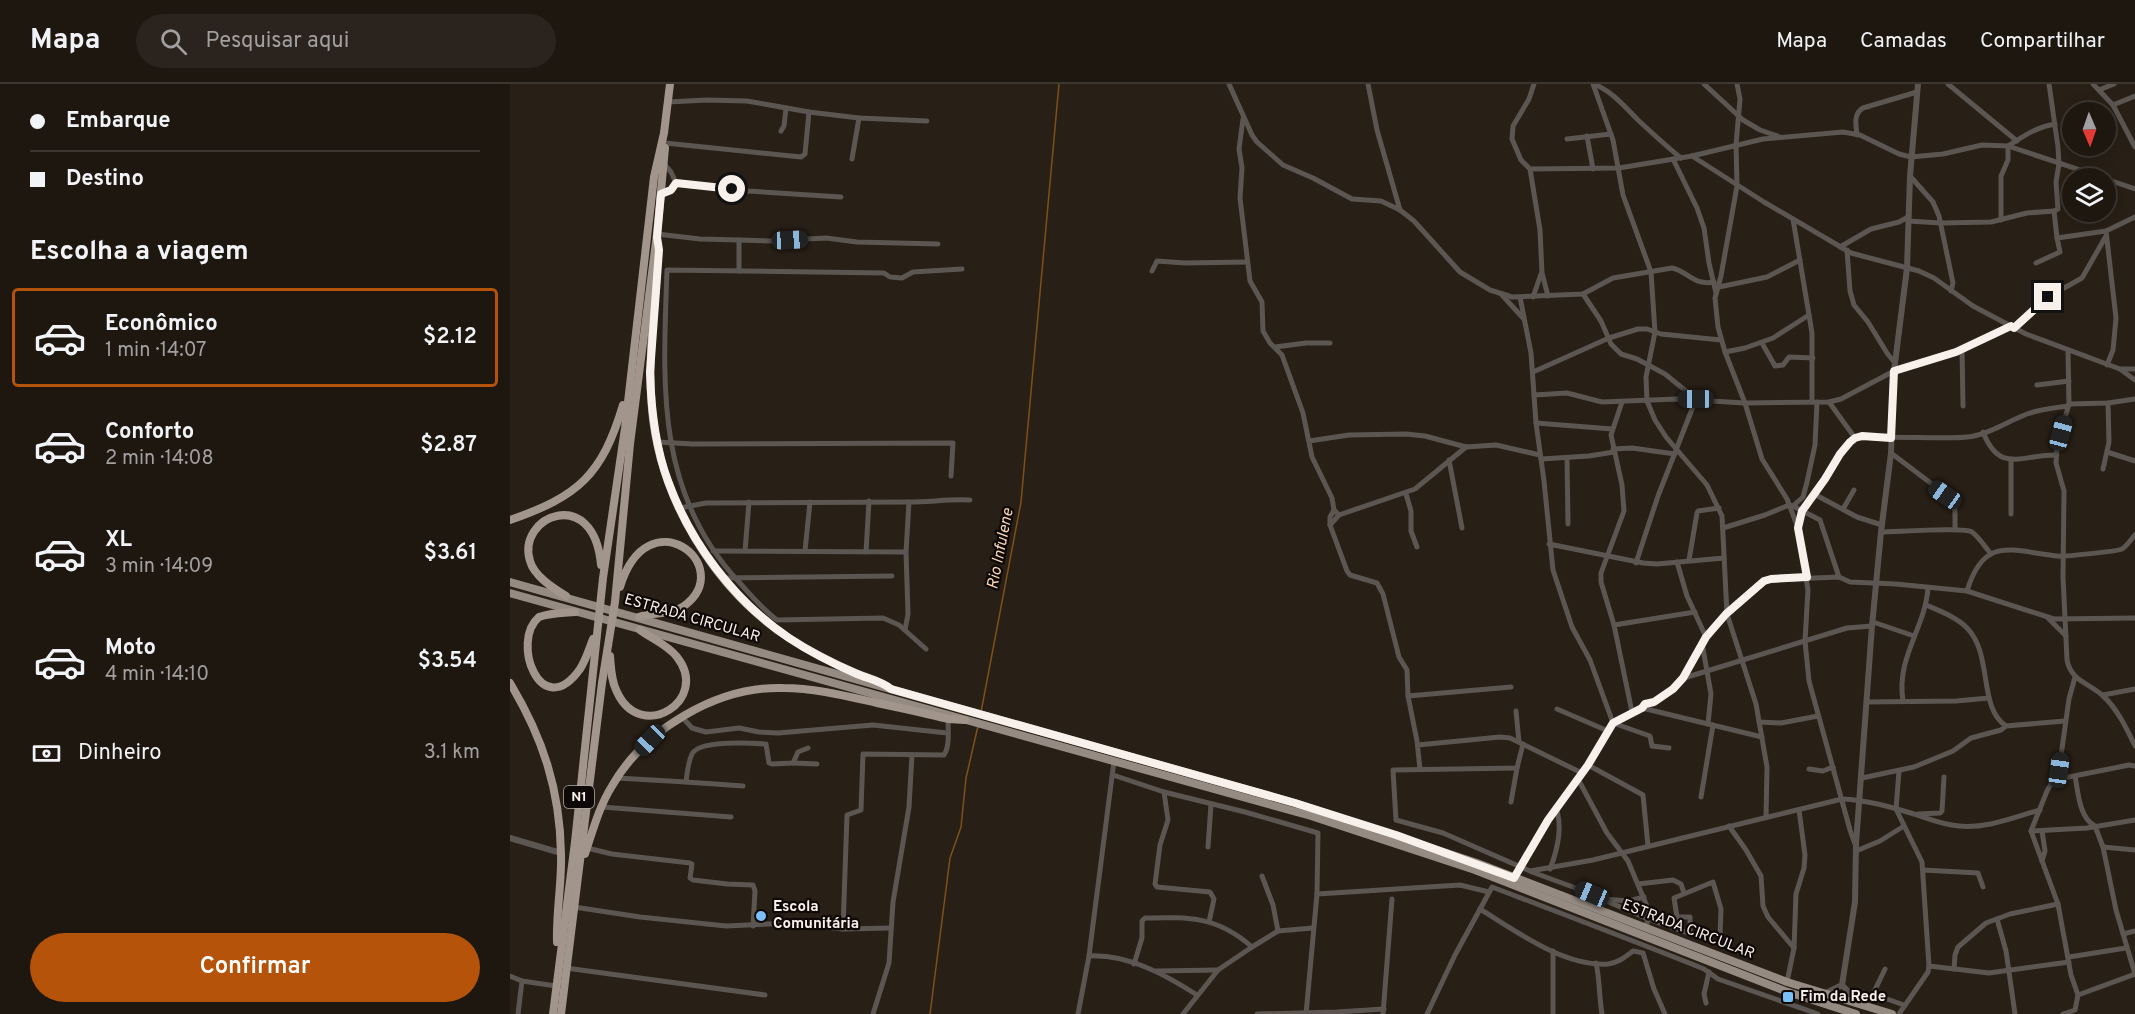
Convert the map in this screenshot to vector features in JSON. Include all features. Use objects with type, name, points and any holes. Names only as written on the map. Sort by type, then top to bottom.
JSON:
[{"type":"highway","name":"N1","points":[[561,1014],[562,967],[597,628],[654,177],[664,133],[670,84]]},
{"type":"highway","name":"N1","points":[[553,1014],[556,986],[562,967],[581,865],[583,828],[615,602],[630,444],[657,236],[664,164],[664,133]]},
{"type":"highway","points":[[657,236],[659,250],[650,372],[652,413],[657,442],[668,480],[680,508],[723,578],[754,610],[788,637],[816,654],[883,683],[891,689]]},
{"type":"highway","points":[[510,520],[558,500],[589,476],[609,446],[628,388]]},
{"type":"highway","points":[[566,596],[541,577],[530,561],[529,551],[534,532],[547,519],[556,515],[566,515],[574,517],[588,527],[597,543],[603,578]]},
{"type":"highway","points":[[615,602],[628,568],[641,550],[660,542],[682,545],[697,560],[700,570],[698,590],[693,598],[680,608],[638,617]]},
{"type":"highway","points":[[521,628],[539,617],[576,612]]},
{"type":"highway","points":[[526,680],[542,687],[551,687],[568,681],[584,662],[597,628]]},
{"type":"highway","points":[[609,647],[612,680],[623,704],[634,713],[645,716],[664,713],[678,703],[686,685],[686,675],[682,663],[670,649],[637,630]]},
{"type":"highway","points":[[510,683],[528,713],[547,759],[557,805],[561,853],[557,937],[562,967]]},
{"type":"highway","points":[[581,865],[594,824],[617,778],[650,740],[681,716],[700,707],[749,691],[782,687],[822,691],[969,722]]},
{"type":"main road","name":"ESTRADA CIRCULAR","points":[[510,582],[975,713],[1017,730],[1114,761],[1311,816],[1455,863],[1492,886],[1840,1012],[1856,1014]]},
{"type":"main road","name":"ESTRADA CIRCULAR","points":[[510,593],[969,722],[1017,730],[1295,803],[1406,838],[1787,982],[1892,1014]]},
{"type":"street","points":[[1229,84],[1243,118],[1257,142],[1283,165],[1352,199],[1381,201],[1400,210],[1414,220],[1460,272],[1501,294],[1512,297],[1583,294],[1608,279],[1672,268],[1680,270],[1701,283],[1714,282]]},
{"type":"street","points":[[1368,84],[1377,130],[1400,210]]},
{"type":"street","points":[[1534,84],[1529,99],[1513,126],[1512,139],[1521,160],[1530,170],[1540,230],[1542,273],[1548,296]]},
{"type":"street","points":[[1594,84],[1611,134],[1623,195],[1651,272],[1655,332],[1646,377],[1647,401],[1654,420],[1676,452],[1701,477],[1719,508],[1723,528],[1726,614],[1760,722],[1767,767],[1766,817]]},
{"type":"street","points":[[1594,84],[1617,98],[1660,141],[1681,158]]},
{"type":"street","points":[[1704,84],[1737,114],[1760,130],[1781,138]]},
{"type":"street","points":[[1737,84],[1740,99],[1737,114],[1737,186],[1718,290],[1718,327],[1762,459],[1791,505],[1798,528],[1809,603],[1805,641],[1806,661],[1818,716],[1856,848]]},
{"type":"street","points":[[1842,985],[1855,903],[1856,848],[1873,624],[1881,529],[1891,453],[1894,371],[1907,268],[1911,157],[1918,84]]},
{"type":"street","points":[[1948,84],[2017,141]]},
{"type":"street","points":[[1840,247],[1871,229],[1899,222],[1991,222],[2027,213],[2058,209],[2056,182],[2059,164],[2049,84]]},
{"type":"street","points":[[2093,84],[2110,102]]},
{"type":"street","points":[[2099,90],[2114,84]]},
{"type":"street","points":[[1857,135],[1858,111],[1917,92]]},
{"type":"street","points":[[2116,104],[2135,96]]},
{"type":"street","points":[[668,102],[747,101],[859,118],[927,121]]},
{"type":"street","points":[[781,131],[784,126],[786,108]]},
{"type":"street","points":[[2116,111],[2135,147]]},
{"type":"street","points":[[665,143],[801,157],[805,154],[809,112]]},
{"type":"street","points":[[852,159],[859,118]]},
{"type":"street","points":[[1243,118],[1239,149],[1242,168],[1240,198],[1251,286],[1262,302],[1263,331],[1266,338],[1282,356],[1301,406],[1312,457],[1330,493],[1334,510],[1339,515]]},
{"type":"street","points":[[2008,146],[2043,126],[2055,124]]},
{"type":"street","points":[[1530,170],[1619,168],[1692,156],[1736,145],[1843,132],[1857,135],[1911,157],[1944,154],[1982,145],[2008,146],[2071,168]]},
{"type":"street","points":[[1567,139],[1611,134]]},
{"type":"street","points":[[1587,136],[1593,168]]},
{"type":"street","points":[[2001,220],[2001,176],[2008,160],[2008,146]]},
{"type":"street","points":[[1692,156],[1721,173],[1737,186],[1840,247],[1934,278],[1973,306],[2013,327],[2068,351],[2120,369],[2135,369]]},
{"type":"street","points":[[1672,159],[1697,208],[1704,228],[1714,282],[1718,290]]},
{"type":"street","points":[[664,164],[676,183]]},
{"type":"street","points":[[1910,176],[1933,202],[1941,223],[1953,283],[1951,291]]},
{"type":"street","points":[[661,194],[671,190],[676,183]]},
{"type":"street","points":[[676,183],[748,191],[841,197]]},
{"type":"street","points":[[2116,183],[2135,189]]},
{"type":"street","points":[[2037,263],[2060,252],[2054,211]]},
{"type":"street","points":[[2057,238],[2106,233],[2135,217]]},
{"type":"street","points":[[1723,528],[1791,505],[1803,497],[1807,482],[1815,445],[1812,333],[1793,219]]},
{"type":"street","points":[[1534,395],[1567,393],[1598,402],[1696,399],[1745,403],[1829,402],[1841,399],[1894,371],[1962,349],[2013,327],[2048,297],[2082,278],[2106,233]]},
{"type":"street","points":[[2106,233],[2116,318],[2113,350],[2107,365]]},
{"type":"street","points":[[657,236],[770,241],[826,238],[857,242],[938,244]]},
{"type":"street","points":[[739,240],[739,271]]},
{"type":"street","points":[[1847,250],[1850,291],[1854,305],[1895,363]]},
{"type":"street","points":[[1718,290],[1767,277],[1800,260]]},
{"type":"street","points":[[1152,271],[1157,261],[1247,262]]},
{"type":"street","points":[[657,270],[884,273],[890,277],[902,278],[913,272],[962,269]]},
{"type":"street","points":[[668,270],[664,359],[665,399],[670,442],[689,505],[709,552],[777,620],[883,618],[894,622],[926,649]]},
{"type":"street","points":[[1533,297],[1542,273]]},
{"type":"street","points":[[1501,294],[1525,319]]},
{"type":"street","points":[[1583,294],[1601,321],[1611,344],[1621,354],[1649,365],[1696,399]]},
{"type":"street","points":[[1520,297],[1533,372],[1536,423],[1555,579],[1572,627],[1596,674],[1613,723]]},
{"type":"street","points":[[1725,352],[1762,343],[1809,315]]},
{"type":"street","points":[[1533,372],[1608,338],[1638,329],[1721,340]]},
{"type":"street","points":[[1275,347],[1305,343],[1330,343]]},
{"type":"street","points":[[1762,343],[1775,366],[1783,365],[1789,357],[1813,358]]},
{"type":"street","points":[[1962,349],[1963,406]]},
{"type":"street","points":[[2068,351],[2068,405],[2056,455],[2057,469],[2064,491],[2063,557],[2068,666],[2075,677],[2103,695],[2119,717],[2135,746]]},
{"type":"street","points":[[2120,369],[2135,380]]},
{"type":"street","points":[[2037,385],[2068,381]]},
{"type":"street","points":[[1636,563],[1647,526],[1696,399]]},
{"type":"street","points":[[1798,528],[1802,511],[1840,454],[1855,438],[1862,436],[1968,437],[2045,409],[2135,399]]},
{"type":"street","points":[[1622,402],[1612,429],[1624,511],[1601,573],[1600,582],[1614,625],[1632,712]]},
{"type":"street","points":[[1829,402],[1855,438]]},
{"type":"street","points":[[2103,469],[2108,452],[2108,403]]},
{"type":"street","points":[[1536,423],[1612,429]]},
{"type":"street","points":[[1983,432],[1995,454],[2011,459],[2056,455]]},
{"type":"street","points":[[1310,441],[1349,435],[1406,434],[1425,436],[1466,447],[1496,445],[1541,457],[1567,458],[1632,448],[1676,452]]},
{"type":"street","points":[[657,442],[953,443],[951,477]]},
{"type":"street","points":[[1330,525],[1339,515],[1387,498],[1406,494],[1415,489],[1466,447]]},
{"type":"street","points":[[2108,452],[2135,461]]},
{"type":"street","points":[[1891,453],[1953,500],[1955,528]]},
{"type":"street","points":[[1567,458],[1568,524]]},
{"type":"street","points":[[2011,459],[2012,514]]},
{"type":"street","points":[[1449,460],[1462,528]]},
{"type":"street","points":[[1843,509],[1854,490]]},
{"type":"street","points":[[1406,494],[1411,531],[1417,547]]},
{"type":"street","points":[[1815,494],[1881,529],[1929,531],[1955,528],[1972,531],[1991,554]]},
{"type":"street","points":[[680,508],[706,502],[970,500]]},
{"type":"street","points":[[866,552],[870,501]]},
{"type":"street","points":[[745,551],[749,502]]},
{"type":"street","points":[[805,551],[810,502]]},
{"type":"street","points":[[905,630],[908,614],[906,552],[909,502]]},
{"type":"street","points":[[1791,505],[1820,520],[1839,576]]},
{"type":"street","points":[[1689,560],[1698,511],[1719,508]]},
{"type":"street","points":[[1334,510],[1330,517],[1330,525],[1348,574],[1373,580],[1383,594],[1400,657],[1407,670],[1408,696],[1418,745],[1420,769]]},
{"type":"street","points":[[1967,591],[1976,568],[1991,554],[2018,550],[2063,557],[2119,550],[2123,549],[2135,535]]},
{"type":"street","points":[[1549,544],[1636,563],[1657,564],[1724,558]]},
{"type":"street","points":[[709,552],[906,552]]},
{"type":"street","points":[[1677,562],[1688,596],[1706,637]]},
{"type":"street","points":[[723,578],[892,576]]},
{"type":"street","points":[[1514,878],[1556,808],[1588,765],[1613,723],[1642,708],[1645,704],[1654,702],[1673,689],[1683,678],[1706,637],[1726,614],[1767,579],[1839,576],[1850,582],[1967,591],[2048,618],[2065,620],[2135,618]]},
{"type":"street","points":[[1903,701],[1902,674],[1926,605],[1928,588]]},
{"type":"street","points":[[1926,605],[1955,618],[1967,627],[1975,638],[1984,662],[1989,698],[1995,715],[2006,726]]},
{"type":"street","points":[[1614,625],[1695,612]]},
{"type":"street","points":[[2048,618],[2066,636]]},
{"type":"street","points":[[1683,678],[1847,628],[1873,624],[1914,636]]},
{"type":"street","points":[[1701,797],[1710,725],[1711,694],[1702,643]]},
{"type":"street","points":[[2064,1014],[2074,1010],[2078,995],[2071,975],[2058,904],[2031,831],[2059,770],[2065,721],[2075,677]]},
{"type":"street","points":[[1408,696],[1511,687]]},
{"type":"street","points":[[2103,695],[2135,689]]},
{"type":"street","points":[[1867,702],[1956,701],[1989,698]]},
{"type":"street","points":[[1642,708],[1762,737]]},
{"type":"street","points":[[1557,709],[1608,731]]},
{"type":"street","points":[[1511,802],[1521,743],[1516,711]]},
{"type":"street","points":[[681,716],[692,728],[706,732],[739,728],[778,733],[873,725],[947,733]]},
{"type":"street","points":[[1760,722],[1781,723],[1818,716]]},
{"type":"street","points":[[843,929],[848,815],[859,813],[861,810],[863,754],[944,755],[948,719]]},
{"type":"street","points":[[1862,778],[1914,767],[1953,751],[1971,738],[1995,732],[2006,726],[2065,721]]},
{"type":"street","points":[[1613,723],[1650,736],[1652,746],[1669,748]]},
{"type":"street","points":[[1418,745],[1500,737],[1521,743],[1580,776],[1606,833],[1628,861],[1644,897],[1649,911],[1646,929]]},
{"type":"street","points":[[686,782],[694,752],[699,748],[716,744],[766,744],[770,764],[817,764]]},
{"type":"street","points":[[793,763],[798,752],[808,748]]},
{"type":"street","points":[[873,1014],[888,971],[893,903],[910,799],[912,755]]},
{"type":"street","points":[[1078,1014],[1089,956],[1114,761]]},
{"type":"street","points":[[1588,765],[1643,795],[1648,846]]},
{"type":"street","points":[[2054,780],[2128,765],[2135,766]]},
{"type":"street","points":[[1809,769],[1822,771],[1833,767]]},
{"type":"street","points":[[1517,768],[1393,770],[1396,820],[1443,834],[1685,933],[1690,931],[1690,917],[1677,917]]},
{"type":"street","points":[[1899,771],[1896,809],[1919,853],[1923,870],[1929,966],[1928,972],[1899,1014]]},
{"type":"street","points":[[1113,775],[1164,792],[1318,833],[1317,894],[1306,1013]]},
{"type":"street","points":[[2075,776],[2085,815],[2091,825],[2095,826],[2103,847],[2126,948],[2135,974],[2078,995]]},
{"type":"street","points":[[1916,815],[1942,811],[1944,777]]},
{"type":"street","points":[[617,778],[743,786]]},
{"type":"street","points":[[1164,792],[1168,814],[1160,845],[1155,884],[1157,887],[1210,892],[1214,899],[1209,922]]},
{"type":"street","points":[[1530,871],[1550,869],[1622,853],[1842,799],[1860,800],[1937,822],[1960,826],[1981,826],[2040,810]]},
{"type":"street","points":[[1208,847],[1211,804]]},
{"type":"street","points":[[602,807],[731,817]]},
{"type":"street","points":[[1550,869],[1556,853],[1559,825],[1556,808]]},
{"type":"street","points":[[1787,982],[1794,948],[1796,894],[1804,868],[1805,855],[1799,810]]},
{"type":"street","points":[[2031,831],[2135,820]]},
{"type":"street","points":[[1729,826],[1761,876],[1763,906],[1768,917],[1794,948]]},
{"type":"street","points":[[1856,848],[1880,841],[1904,826]]},
{"type":"street","points":[[2042,831],[2045,851],[2042,861]]},
{"type":"street","points":[[510,838],[561,853]]},
{"type":"street","points":[[2103,847],[2135,850]]},
{"type":"street","points":[[587,848],[612,854],[692,863],[690,878],[693,880],[727,885],[753,885],[755,891],[753,926]]},
{"type":"street","points":[[1923,870],[1978,873],[1983,887]]},
{"type":"street","points":[[1262,876],[1273,905],[1278,931]]},
{"type":"street","points":[[1638,884],[1673,880],[1681,884],[1684,893]]},
{"type":"street","points":[[1674,928],[1677,917],[1674,898],[1713,882],[1721,909],[1719,936]]},
{"type":"street","points":[[1317,894],[1460,885],[1492,886],[1428,1014]]},
{"type":"street","points":[[1603,899],[1629,901],[1644,897]]},
{"type":"street","points":[[1257,1014],[1384,1011],[1392,899]]},
{"type":"street","points":[[1600,911],[1603,899]]},
{"type":"street","points":[[1954,969],[1958,947],[1978,929],[1997,919],[2025,910],[2058,904]]},
{"type":"street","points":[[574,907],[698,924],[753,926],[791,923],[843,929],[891,928]]},
{"type":"street","points":[[1479,909],[1575,961],[1610,964],[1622,959],[1645,941],[1704,969],[1718,979],[1818,1014]]},
{"type":"street","points":[[1134,964],[1142,938],[1144,919],[1188,917],[1209,922],[1229,930],[1252,946]]},
{"type":"street","points":[[1997,919],[2010,971],[2015,1014]]},
{"type":"street","points":[[1183,1014],[1218,970],[1252,946],[1278,931],[1313,928]]},
{"type":"street","points":[[2123,934],[2135,931]]},
{"type":"street","points":[[1929,966],[1976,973],[2010,971],[2126,948]]},
{"type":"street","points":[[1552,1014],[1553,951]]},
{"type":"street","points":[[1633,951],[1643,953],[1654,989],[1665,1014]]},
{"type":"street","points":[[1089,956],[1112,956],[1154,971],[1197,995]]},
{"type":"street","points":[[1596,963],[1602,1014]]},
{"type":"street","points":[[562,967],[765,995]]},
{"type":"street","points":[[1885,969],[1873,994],[1904,1005]]},
{"type":"street","points":[[1154,971],[1218,970]]},
{"type":"street","points":[[1707,1003],[1704,994],[1708,972]]},
{"type":"street","points":[[510,976],[522,981],[556,986]]},
{"type":"street","points":[[518,1014],[522,981]]},
{"type":"street","points":[[1823,994],[1842,985]]},
{"type":"street","points":[[1842,985],[1860,1005]]},
{"type":"waterway","name":"Rio Infulene","points":[[981,712],[1021,502],[1059,84]]},
{"type":"waterway","name":"Rio Infulene","points":[[930,1014],[950,858],[961,827],[966,778],[978,726]]},
{"type":"place","name":"Escola Comunitária","points":[[761,916]]},
{"type":"place","name":"Fim da Rede","points":[[1788,997]]},
{"type":"route","points":[[732,189],[676,183],[674,188],[661,194],[650,372],[652,413],[657,442],[668,480],[680,508],[714,566],[754,610],[788,637],[816,654],[883,683],[891,689],[1295,803],[1396,835],[1514,878],[1548,820],[1588,765],[1613,723],[1642,708],[1645,704],[1654,702],[1673,689],[1683,678],[1706,637],[1726,614],[1764,581],[1807,577],[1798,528],[1802,511],[1850,442],[1862,436],[1891,438],[1894,371],[1934,360],[2011,326],[2014,328],[2048,297]]}]
